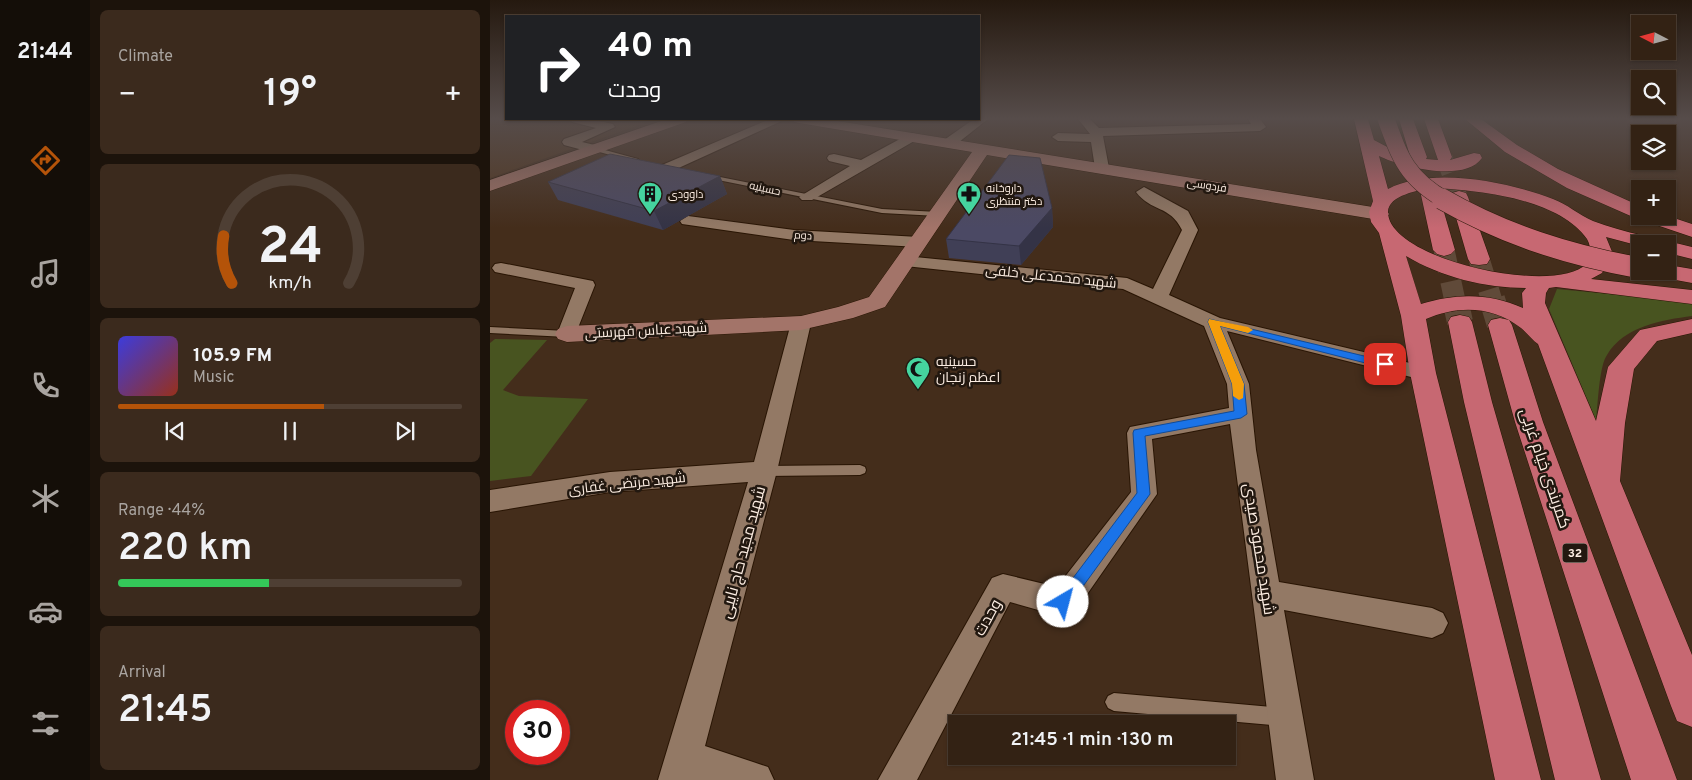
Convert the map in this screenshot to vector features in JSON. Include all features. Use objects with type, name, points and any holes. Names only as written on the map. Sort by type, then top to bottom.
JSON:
[{"type":"highway","points":[[1370,155],[1383,216],[1413,316],[1423,374],[1518,780]]},
{"type":"highway","points":[[1389,155],[1413,162],[1458,165],[1474,158],[1487,186]]},
{"type":"highway","points":[[1399,155],[1406,167],[1426,188],[1457,208],[1506,232],[1532,242],[1631,266]]},
{"type":"highway","points":[[1521,155],[1538,167],[1589,192],[1631,209]]},
{"type":"highway","points":[[1383,216],[1393,192],[1410,186],[1458,183],[1487,186],[1540,201],[1584,224],[1631,237]]},
{"type":"highway","points":[[1430,195],[1444,250]]},
{"type":"highway","points":[[1459,197],[1479,259]]},
{"type":"highway","points":[[1383,216],[1405,246],[1453,269],[1505,280],[1545,282],[1692,298]]},
{"type":"highway","points":[[1584,224],[1598,240],[1602,254],[1594,268],[1576,277],[1545,282],[1534,293],[1533,303],[1552,345],[1605,487],[1692,706]]},
{"type":"highway","points":[[1675,225],[1692,231]]},
{"type":"highway","points":[[1676,249],[1692,253]]},
{"type":"highway","points":[[1676,273],[1692,276]]},
{"type":"highway","points":[[1413,316],[1444,303],[1478,302],[1507,310],[1529,321],[1552,345]]},
{"type":"highway","points":[[1460,322],[1478,402],[1578,780]]},
{"type":"highway","name":"کمربندی خیام غربی","points":[[1500,325],[1532,431],[1654,780]]},
{"type":"highway","points":[[1605,487],[1610,423],[1622,367],[1649,335],[1692,326]]},
{"type":"street","points":[[490,186],[576,155]]},
{"type":"street","points":[[663,167],[691,155]]},
{"type":"street","points":[[807,197],[879,155]]},
{"type":"street","points":[[801,323],[845,313],[877,302],[979,155]]},
{"type":"street","name":"فردوسی","points":[[1023,155],[1383,216]]},
{"type":"street","points":[[1100,155],[1102,168]]},
{"type":"street","points":[[834,158],[863,165]]},
{"type":"street","points":[[1144,192],[1150,198],[1182,214],[1190,230],[1158,298]]},
{"type":"street","name":"دوم","points":[[688,221],[794,235],[919,242]]},
{"type":"street","name":"شهید محمدعلی خلفی","points":[[905,261],[1005,268],[1127,284],[1213,322],[1423,374]]},
{"type":"street","points":[[501,268],[586,285],[567,334]]},
{"type":"street","name":"شهید محمود صیدی","points":[[1213,322],[1238,384],[1295,780]]},
{"type":"street","name":"شهید عباس فهرستی","points":[[567,334],[801,323]]},
{"type":"street","name":"شهید مجید حاج نایبی","points":[[681,769],[764,471],[801,323]]},
{"type":"street","name":"وحدت","points":[[897,780],[1003,587],[1063,602],[1144,494],[1139,433],[1241,414]]},
{"type":"street","name":"شهید مرتضی غفاری","points":[[490,501],[610,482],[764,471]]},
{"type":"street","points":[[1267,593],[1432,623]]},
{"type":"street","points":[[681,769],[755,780]]},
{"type":"lane","points":[[619,155],[649,163]]},
{"type":"lane","points":[[663,167],[686,172]]},
{"type":"lane","name":"حسینیه","points":[[695,174],[882,211],[938,214]]},
{"type":"lane","name":"شهید عباس فهرستی","points":[[490,330],[567,334]]},
{"type":"lane","points":[[764,471],[860,470]]},
{"type":"lane","points":[[1114,702],[1286,718]]},
{"type":"shaded area","points":[[490,155],[554,155],[490,178]]},
{"type":"green space","points":[[1557,289],[1692,302],[1692,316],[1656,322],[1645,326],[1623,337],[1614,345],[1604,360],[1602,368],[1596,420],[1549,309]]},
{"type":"green space","points":[[495,339],[547,340],[503,390],[519,396],[588,399],[531,476],[490,481],[490,343]]},
{"type":"building","points":[[607,155],[617,155],[720,176],[654,211],[548,182]]},
{"type":"building","points":[[1009,155],[1040,158],[1052,208],[1019,246],[946,239]]},
{"type":"tunnel","points":[[1444,157],[1459,197]]},
{"type":"tunnel","points":[[1444,250],[1455,301]]},
{"type":"tunnel","points":[[1479,259],[1492,301]]},
{"type":"tunnel","points":[[1455,299],[1460,322]]},
{"type":"tunnel","points":[[1492,299],[1500,325]]},
{"type":"slow traffic","points":[[1239,396],[1238,384],[1213,322],[1248,330]]},
{"type":"place","name":"داوودی","points":[[650,215]]},
{"type":"place","name":"داروخانه دکتر منتظری","points":[[969,215]]},
{"type":"place","name":"حسینیه اعظم زنجان","points":[[918,390]]},
{"type":"route","points":[[1063,602],[1144,494],[1139,433],[1241,414],[1238,384],[1213,322],[1385,364]]}]
